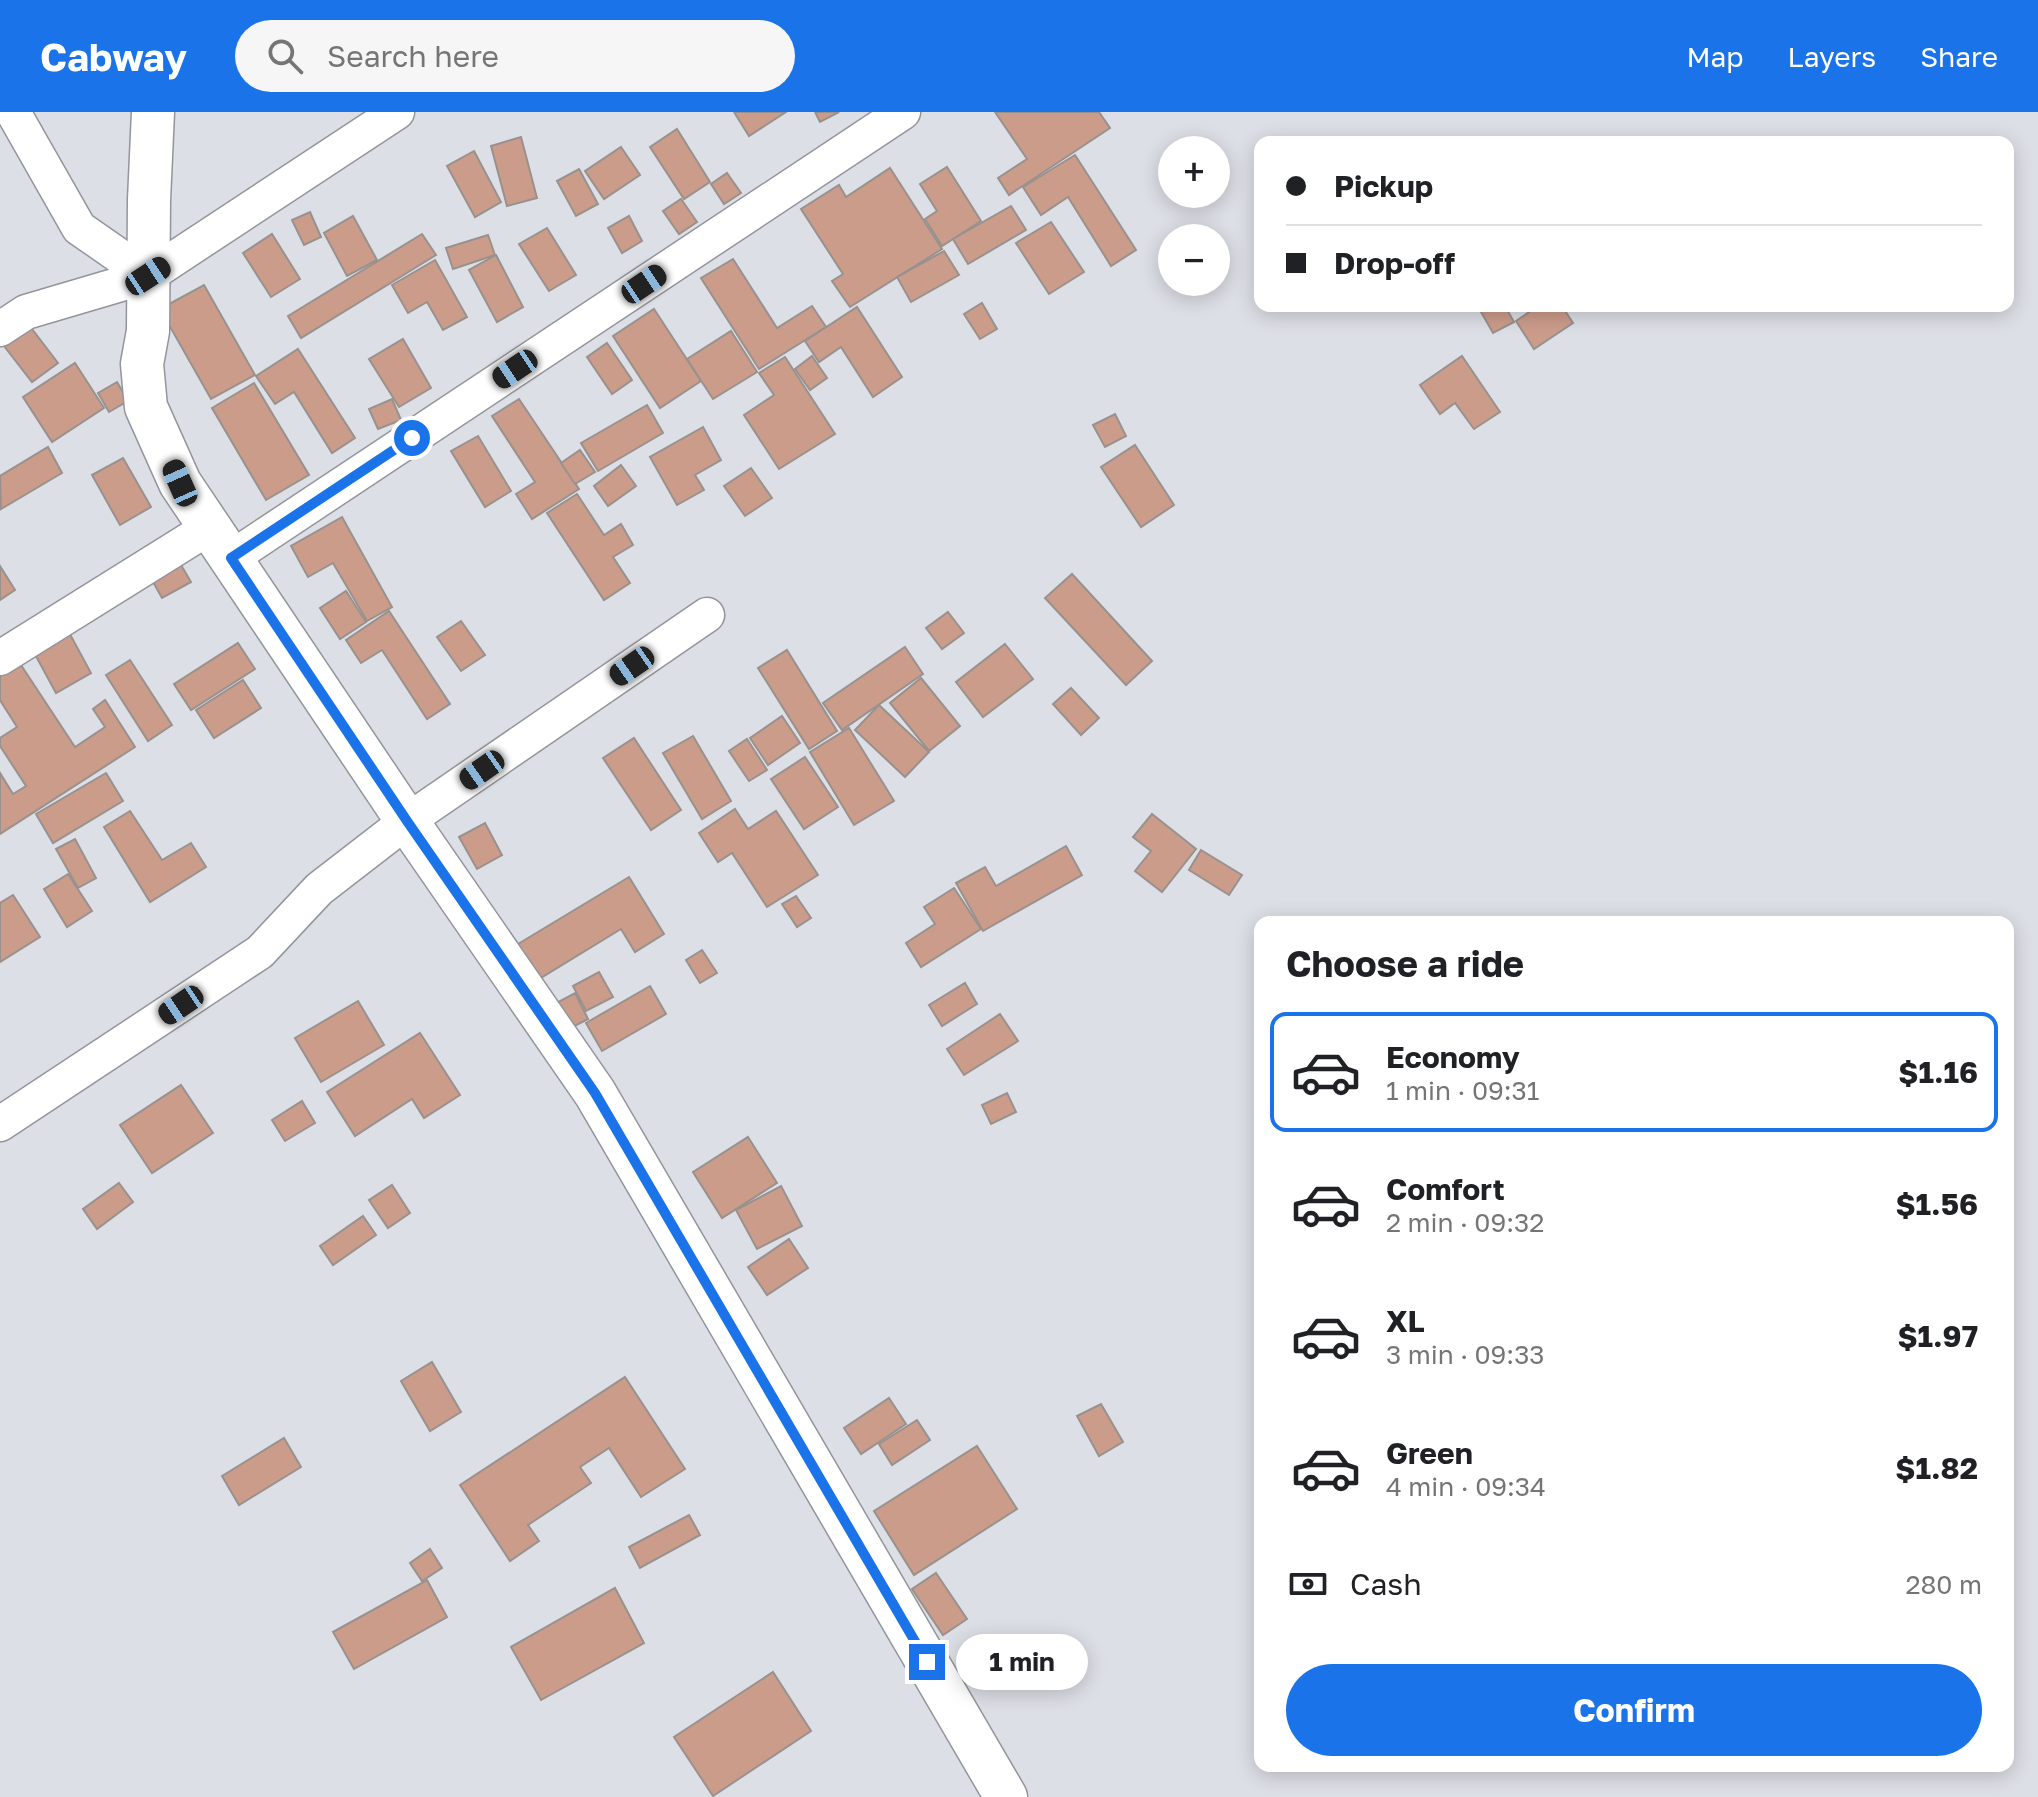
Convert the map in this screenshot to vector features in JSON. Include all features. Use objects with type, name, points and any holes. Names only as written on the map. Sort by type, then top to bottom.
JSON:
[{"type":"street","points":[[13,112],[79,228],[148,276]]},
{"type":"street","points":[[153,112],[148,331],[142,364],[146,407],[180,483],[407,821],[595,1093],[1006,1797]]},
{"type":"street","points":[[0,329],[26,312],[148,276],[397,112]]},
{"type":"street","points":[[0,658],[220,542],[903,112]]},
{"type":"street","points":[[0,1124],[260,952],[319,889],[407,821],[707,615]]},
{"type":"building","points":[[734,112],[786,112],[749,136]]},
{"type":"building","points":[[815,112],[839,112],[820,122]]},
{"type":"building","points":[[995,112],[1099,112],[1110,128],[1009,195],[998,178],[1027,159]]},
{"type":"building","points":[[677,129],[710,182],[684,199],[650,147]]},
{"type":"building","points":[[521,137],[537,198],[507,206],[491,146]]},
{"type":"building","points":[[621,147],[640,175],[604,199],[585,171]]},
{"type":"building","points":[[474,151],[501,202],[475,217],[447,166]]},
{"type":"building","points":[[1075,155],[1136,250],[1111,266],[1068,197],[1041,215],[1023,187]]},
{"type":"building","points":[[947,167],[981,221],[942,246],[925,219],[937,211],[920,184]]},
{"type":"building","points":[[890,168],[942,249],[850,307],[832,281],[843,274],[801,209],[839,185],[846,197]]},
{"type":"building","points":[[579,169],[598,204],[576,216],[557,181]]},
{"type":"building","points":[[727,173],[741,193],[724,204],[711,184]]},
{"type":"building","points":[[681,199],[697,222],[679,234],[663,211]]},
{"type":"building","points":[[1011,206],[1026,230],[968,264],[953,239]]},
{"type":"building","points":[[310,212],[321,237],[304,245],[292,220]]},
{"type":"building","points":[[353,216],[377,260],[347,276],[324,233]]},
{"type":"building","points":[[629,216],[642,241],[622,253],[608,228]]},
{"type":"building","points":[[1051,222],[1084,272],[1049,294],[1016,243]]},
{"type":"building","points":[[547,228],[576,275],[549,291],[519,244]]},
{"type":"building","points":[[272,234],[300,279],[271,297],[243,253]]},
{"type":"building","points":[[422,234],[436,255],[301,338],[288,316]]},
{"type":"building","points":[[488,235],[495,255],[453,269],[446,248]]},
{"type":"building","points":[[944,251],[959,275],[911,302],[897,277]]},
{"type":"building","points":[[496,255],[523,307],[497,322],[469,270]]},
{"type":"building","points":[[733,259],[777,328],[812,306],[826,327],[759,369],[701,278]]},
{"type":"building","points":[[435,260],[467,317],[443,330],[427,302],[408,313],[392,285]]},
{"type":"building","points":[[204,285],[255,375],[211,399],[160,309]]},
{"type":"building","points":[[982,303],[997,329],[980,339],[964,314]]},
{"type":"building","points":[[857,307],[902,377],[873,397],[841,347],[819,362],[805,341]]},
{"type":"building","points":[[654,309],[701,381],[660,408],[613,336]]},
{"type":"building","points":[[1481,312],[1508,312],[1514,322],[1493,333]]},
{"type":"building","points":[[1529,312],[1566,312],[1573,323],[1534,349],[1516,321]]},
{"type":"building","points":[[29,325],[58,363],[32,382],[4,346]]},
{"type":"building","points":[[731,331],[757,372],[713,399],[687,359]]},
{"type":"building","points":[[403,339],[431,388],[399,407],[369,359]]},
{"type":"building","points":[[607,343],[632,380],[612,394],[587,357]]},
{"type":"building","points":[[298,349],[355,438],[332,453],[294,392],[275,404],[256,376]]},
{"type":"building","points":[[812,356],[827,378],[810,390],[795,369]]},
{"type":"building","points":[[1462,356],[1500,412],[1474,429],[1455,403],[1440,414],[1420,385]]},
{"type":"building","points":[[785,357],[835,434],[779,469],[744,415],[774,395],[759,373]]},
{"type":"building","points":[[75,363],[104,408],[52,442],[23,397]]},
{"type":"building","points":[[117,382],[128,401],[109,412],[98,393]]},
{"type":"building","points":[[254,383],[309,475],[266,500],[212,408]]},
{"type":"building","points":[[392,399],[401,420],[378,429],[369,409]]},
{"type":"building","points":[[519,399],[579,489],[532,519],[516,494],[535,482],[492,416]]},
{"type":"building","points":[[647,405],[663,433],[598,471],[581,443]]},
{"type":"building","points":[[1115,414],[1126,436],[1105,447],[1093,425]]},
{"type":"building","points":[[703,427],[721,460],[695,475],[704,490],[677,505],[650,457]]},
{"type":"building","points":[[478,436],[511,491],[485,507],[451,451]]},
{"type":"building","points":[[1135,445],[1174,505],[1141,527],[1101,467]]},
{"type":"building","points":[[48,447],[62,473],[1,509],[0,476]]},
{"type":"building","points":[[580,450],[595,472],[575,484],[561,463]]},
{"type":"building","points":[[123,458],[151,507],[120,525],[92,475]]},
{"type":"building","points":[[621,465],[636,486],[608,506],[594,486]]},
{"type":"building","points":[[751,468],[772,498],[745,516],[724,486]]},
{"type":"building","points":[[577,494],[604,535],[621,524],[633,545],[613,557],[630,583],[604,600],[547,513]]},
{"type":"building","points":[[342,517],[392,607],[367,621],[333,563],[308,577],[291,546]]},
{"type":"building","points":[[177,558],[191,582],[162,598],[148,573]]},
{"type":"building","points":[[0,566],[15,590],[0,600]]},
{"type":"building","points":[[1072,574],[1152,661],[1126,685],[1045,598]]},
{"type":"building","points":[[346,591],[366,622],[340,639],[320,608]]},
{"type":"building","points":[[389,611],[450,704],[427,719],[382,650],[361,663],[346,640]]},
{"type":"building","points":[[948,612],[964,633],[942,649],[926,628]]},
{"type":"building","points":[[461,621],[485,655],[461,671],[437,637]]},
{"type":"building","points":[[66,627],[91,673],[56,693],[31,647]]},
{"type":"building","points":[[238,643],[255,669],[191,710],[174,684]]},
{"type":"building","points":[[1005,644],[1033,679],[983,717],[956,682]]},
{"type":"building","points":[[905,647],[923,674],[842,730],[823,703]]},
{"type":"building","points":[[787,650],[837,731],[809,749],[758,668]]},
{"type":"building","points":[[130,660],[172,725],[148,741],[106,675]]},
{"type":"building","points":[[19,662],[75,747],[105,727],[93,709],[105,700],[135,747],[0,834],[0,773],[13,794],[26,786],[0,746],[0,738],[17,727],[0,700],[0,674]]},
{"type":"building","points":[[921,678],[960,726],[929,751],[890,703]]},
{"type":"building","points":[[243,680],[261,708],[214,738],[196,710]]},
{"type":"building","points":[[1071,688],[1099,718],[1081,735],[1053,704]]},
{"type":"building","points":[[879,705],[929,752],[905,777],[855,730]]},
{"type":"building","points":[[782,716],[800,743],[768,765],[750,738]]},
{"type":"building","points":[[849,728],[894,801],[854,825],[810,752]]},
{"type":"building","points":[[693,736],[731,801],[702,819],[663,753]]},
{"type":"building","points":[[634,738],[681,810],[651,830],[603,758]]},
{"type":"building","points":[[747,739],[767,770],[749,781],[729,751]]},
{"type":"building","points":[[805,757],[838,807],[804,829],[771,779]]},
{"type":"building","points":[[106,773],[123,801],[53,843],[36,814]]},
{"type":"building","points":[[735,809],[748,829],[776,811],[818,875],[767,907],[732,853],[718,862],[699,833]]},
{"type":"building","points":[[130,811],[162,860],[191,843],[206,867],[150,902],[104,827]]},
{"type":"building","points":[[1152,814],[1196,849],[1162,892],[1135,871],[1151,851],[1133,837]]},
{"type":"building","points":[[485,823],[502,855],[477,869],[459,837]]},
{"type":"building","points":[[75,839],[96,878],[78,888],[56,849]]},
{"type":"building","points":[[1066,846],[1082,875],[983,931],[956,883],[985,867],[996,886]]},
{"type":"building","points":[[1201,850],[1242,875],[1229,895],[1189,870]]},
{"type":"building","points":[[68,874],[92,911],[67,927],[44,889]]},
{"type":"building","points":[[629,877],[664,934],[635,952],[621,929],[539,979],[518,944]]},
{"type":"building","points":[[954,888],[981,929],[921,967],[906,943],[935,924],[924,907]]},
{"type":"building","points":[[13,895],[40,937],[0,962],[0,903]]},
{"type":"building","points":[[796,896],[811,918],[797,927],[782,904]]},
{"type":"building","points":[[702,950],[717,973],[700,983],[686,960]]},
{"type":"building","points":[[599,972],[613,997],[586,1011],[573,986]]},
{"type":"building","points":[[965,983],[977,1004],[942,1026],[929,1005]]},
{"type":"building","points":[[650,986],[666,1014],[602,1051],[586,1023]]},
{"type":"building","points":[[575,993],[588,1019],[565,1031],[551,1006]]},
{"type":"building","points":[[358,1001],[384,1045],[321,1082],[295,1038]]},
{"type":"building","points":[[1000,1014],[1018,1041],[964,1075],[947,1049]]},
{"type":"building","points":[[420,1033],[460,1095],[424,1118],[412,1099],[355,1136],[327,1092]]},
{"type":"building","points":[[181,1085],[213,1133],[152,1173],[120,1125]]},
{"type":"building","points":[[1007,1093],[1016,1112],[991,1124],[982,1105]]},
{"type":"building","points":[[302,1101],[315,1123],[285,1141],[272,1120]]},
{"type":"building","points":[[748,1137],[777,1183],[722,1218],[693,1172]]},
{"type":"building","points":[[119,1183],[133,1202],[97,1229],[83,1209]]},
{"type":"building","points":[[392,1185],[410,1213],[388,1228],[369,1200]]},
{"type":"building","points":[[781,1186],[802,1226],[757,1249],[736,1210]]},
{"type":"building","points":[[363,1216],[376,1235],[333,1265],[320,1246]]},
{"type":"building","points":[[789,1239],[808,1268],[767,1295],[748,1267]]},
{"type":"building","points":[[432,1362],[461,1412],[430,1431],[401,1381]]},
{"type":"building","points":[[625,1377],[685,1469],[641,1497],[609,1448],[580,1467],[591,1483],[528,1525],[539,1541],[510,1561],[460,1485]]},
{"type":"building","points":[[889,1398],[906,1424],[861,1454],[844,1428]]},
{"type":"building","points":[[1101,1404],[1123,1442],[1099,1456],[1077,1416]]},
{"type":"building","points":[[917,1420],[930,1440],[892,1465],[879,1444]]},
{"type":"building","points":[[284,1438],[301,1467],[239,1505],[222,1476]]},
{"type":"building","points":[[977,1446],[1017,1509],[914,1575],[874,1511]]},
{"type":"building","points":[[689,1515],[700,1535],[640,1568],[629,1547]]},
{"type":"building","points":[[430,1549],[442,1568],[422,1581],[410,1563]]},
{"type":"building","points":[[936,1573],[967,1619],[943,1635],[912,1589]]},
{"type":"building","points":[[427,1580],[447,1617],[354,1669],[333,1632]]},
{"type":"building","points":[[615,1588],[644,1643],[541,1700],[511,1647]]},
{"type":"building","points":[[773,1672],[811,1731],[713,1796],[674,1737]]},
{"type":"route","points":[[412,438],[231,558],[407,821],[595,1093],[927,1662]]}]
